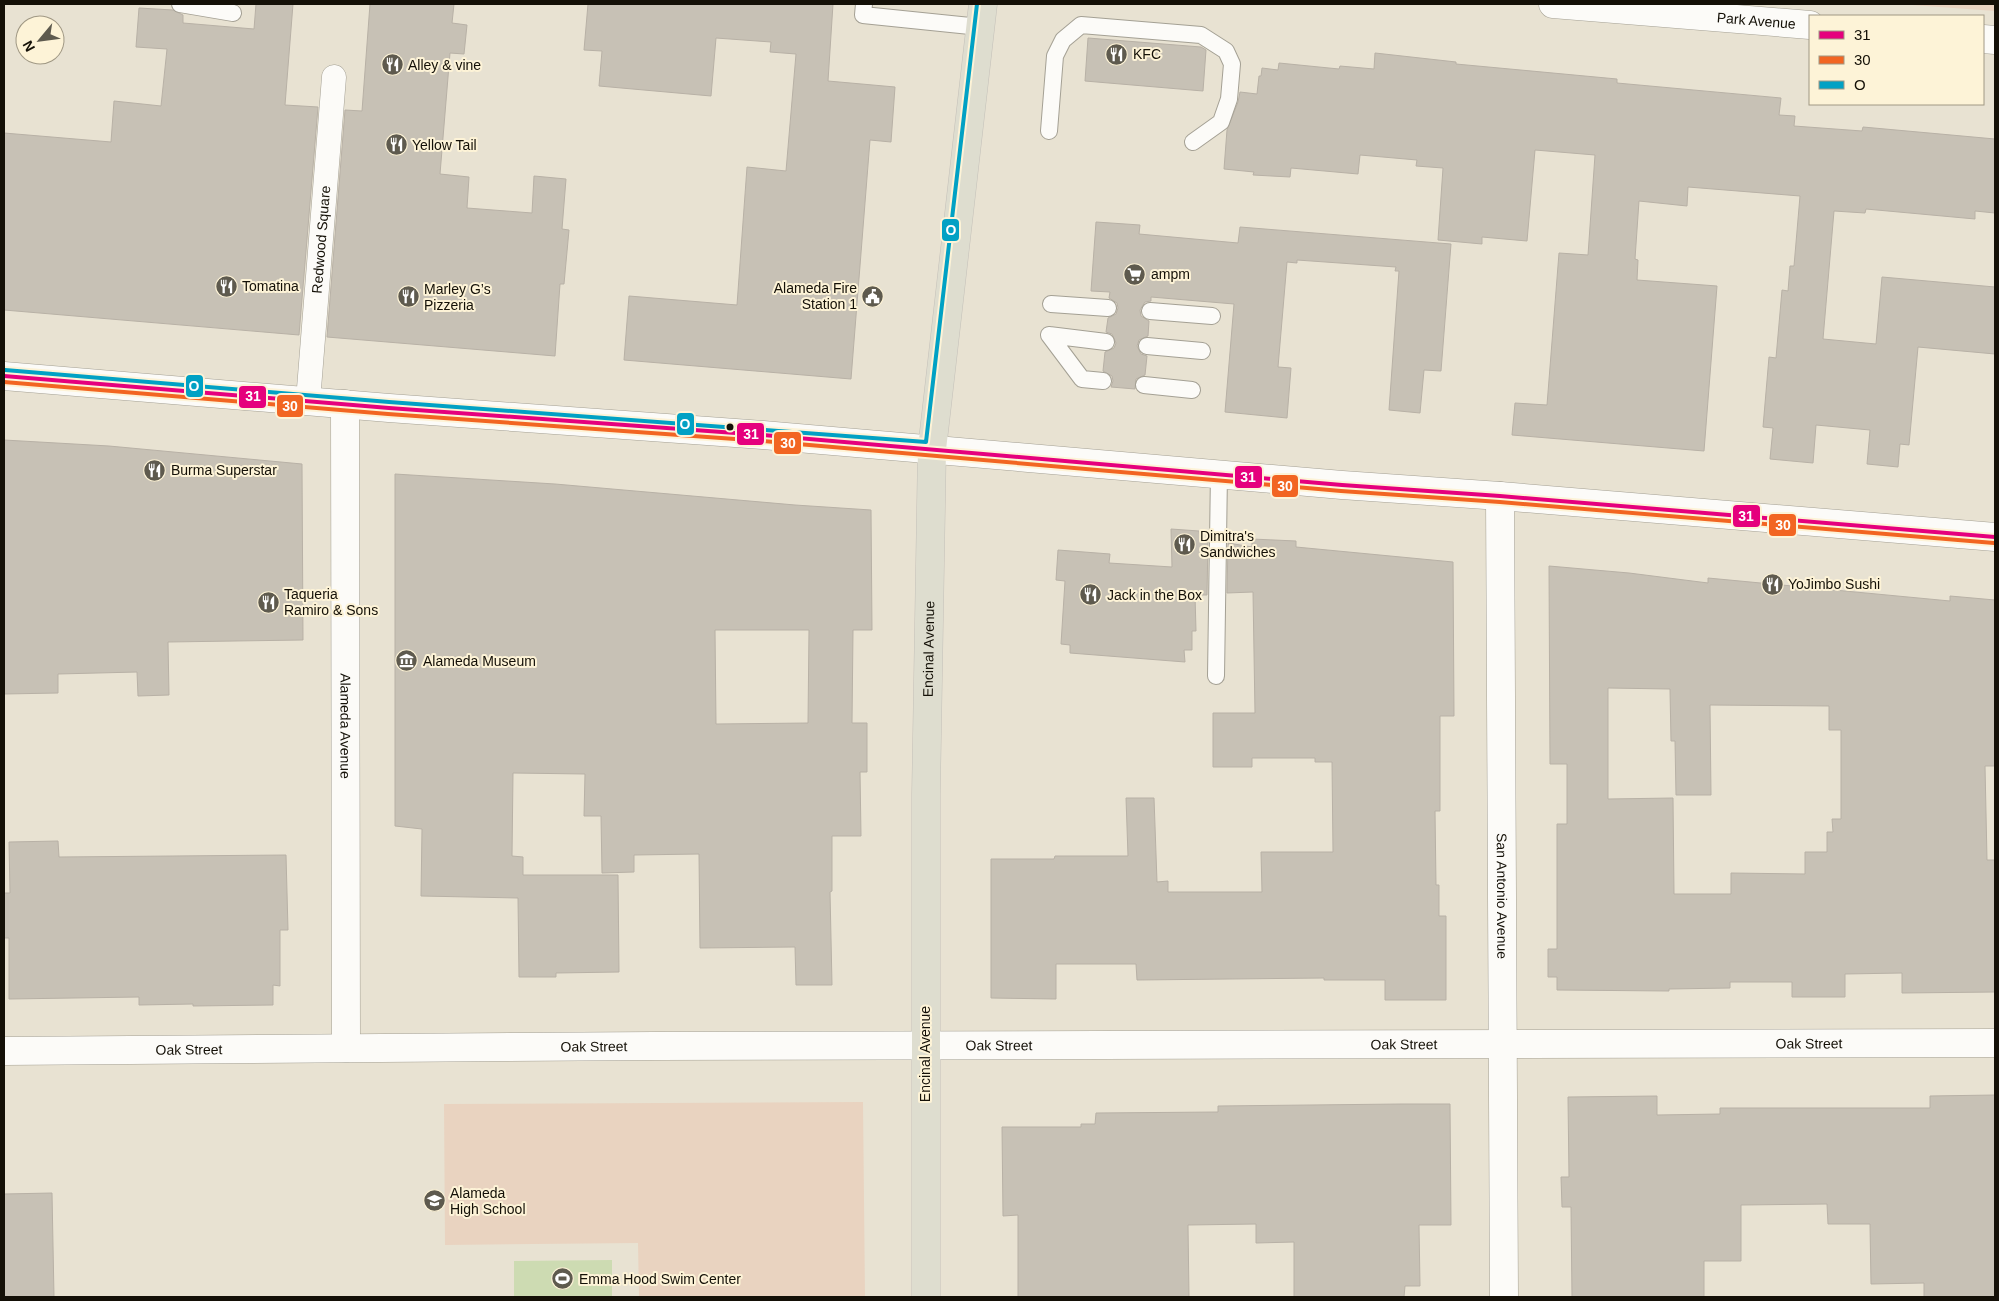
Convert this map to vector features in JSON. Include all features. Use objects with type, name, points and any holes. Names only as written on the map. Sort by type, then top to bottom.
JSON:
[{"type":"main road","name":"Encinal Avenue","points":[[926,1297],[926,794],[932,449],[982,16]]},
{"type":"street","name":"Park Avenue","points":[[1553,4],[1809,25]]},
{"type":"street","name":"Redwood Square","points":[[308,401],[334,77]]},
{"type":"street","points":[[4,376],[932,449],[1351,486],[1500,496],[1995,537]]},
{"type":"street","name":"Alameda Avenue","points":[[344,404],[346,1048]]},
{"type":"street","name":"San Antonio Avenue","points":[[1500,496],[1504,1297]]},
{"type":"street","name":"Oak Street","points":[[4,1051],[925,1045],[1995,1043]]},
{"type":"lane","points":[[180,4],[233,13]]},
{"type":"lane","points":[[864,4],[863,14],[982,16]]},
{"type":"lane","points":[[1049,131],[1055,56],[1063,40],[1081,25],[1201,36],[1226,51],[1232,64],[1229,99],[1224,114],[1221,122],[1192,142]]},
{"type":"lane","points":[[1052,304],[1108,308]]},
{"type":"lane","points":[[1150,311],[1212,316]]},
{"type":"lane","points":[[1103,381],[1082,379],[1048,335],[1106,342]]},
{"type":"lane","points":[[1147,346],[1202,351]]},
{"type":"lane","points":[[1144,386],[1192,390]]},
{"type":"lane","points":[[1216,676],[1218,473]]},
{"type":"shaded area","points":[[1898,4],[1995,4],[1995,11]]},
{"type":"shaded area","points":[[863,1102],[865,1297],[639,1297],[638,1243],[445,1245],[444,1104]]},
{"type":"shaded area","name":"Emma Hood Swim Center","points":[[612,1260],[612,1297],[514,1297],[514,1261]]},
{"type":"building","points":[[256,4],[293,4],[285,105],[318,107],[299,335],[4,310],[4,133],[111,142],[114,101],[161,106],[167,49],[136,47],[139,8],[173,10],[183,15],[183,23],[254,29]]},
{"type":"building","points":[[370,4],[454,4],[452,23],[467,25],[464,54],[450,53],[440,174],[469,177],[467,208],[532,213],[534,176],[566,179],[562,229],[569,230],[564,284],[560,284],[555,356],[327,337],[345,110],[362,111]]},
{"type":"building","points":[[588,4],[833,4],[828,81],[895,87],[891,142],[870,140],[851,379],[624,360],[629,296],[737,305],[747,167],[786,171],[796,54],[770,52],[771,42],[716,38],[711,96],[599,86],[602,51],[584,50]]},
{"type":"building","points":[[1088,38],[1201,47],[1206,50],[1203,91],[1085,81]]},
{"type":"building","points":[[1375,53],[1456,62],[1456,64],[1617,79],[1617,83],[1781,98],[1779,115],[1795,116],[1794,126],[1862,131],[1863,127],[1995,139],[1995,213],[1975,211],[1975,219],[1866,209],[1865,213],[1834,211],[1823,339],[1876,344],[1882,277],[1995,287],[1995,354],[1918,347],[1909,445],[1900,444],[1898,467],[1867,464],[1870,430],[1816,425],[1813,463],[1770,459],[1773,428],[1763,427],[1769,357],[1776,358],[1782,290],[1788,291],[1790,266],[1794,266],[1800,196],[1688,187],[1687,206],[1639,201],[1635,259],[1638,260],[1637,280],[1717,286],[1704,451],[1512,435],[1515,403],[1547,405],[1559,253],[1588,255],[1595,155],[1535,150],[1527,241],[1482,237],[1482,244],[1438,240],[1443,168],[1416,166],[1417,160],[1360,155],[1358,174],[1291,168],[1290,177],[1253,175],[1254,172],[1224,169],[1227,130],[1240,92],[1257,94],[1262,68],[1278,70],[1279,63],[1339,69],[1340,66],[1374,69]]},
{"type":"building","points":[[1096,222],[1140,225],[1139,234],[1238,243],[1240,227],[1451,244],[1441,371],[1424,370],[1420,413],[1389,410],[1399,271],[1395,271],[1396,267],[1297,260],[1297,263],[1287,262],[1278,367],[1291,368],[1287,418],[1225,412],[1234,304],[1151,297],[1151,301],[1145,302],[1140,310],[1141,316],[1149,321],[1148,336],[1139,340],[1137,346],[1141,354],[1147,356],[1145,375],[1136,379],[1135,389],[1111,387],[1112,376],[1103,371],[1105,352],[1114,348],[1116,343],[1112,334],[1106,332],[1108,318],[1116,314],[1118,308],[1117,303],[1109,298],[1110,292],[1091,291]]},
{"type":"building","points":[[4,440],[109,446],[302,464],[303,640],[168,642],[169,695],[138,696],[137,672],[58,674],[58,693],[4,694]]},
{"type":"building","points":[[395,474],[555,484],[871,510],[872,630],[853,630],[852,723],[867,723],[867,772],[860,772],[861,836],[832,836],[832,891],[830,892],[832,985],[796,985],[795,947],[700,948],[699,854],[634,855],[634,872],[602,873],[601,816],[584,816],[585,774],[513,773],[512,856],[523,857],[523,875],[618,875],[619,972],[556,973],[556,977],[519,977],[518,898],[421,896],[422,829],[395,826]],"holes":[[[715,630],[809,630],[808,723],[716,724]]]},
{"type":"building","points":[[1171,529],[1199,531],[1200,538],[1208,539],[1207,595],[1195,595],[1196,631],[1192,631],[1192,650],[1184,650],[1185,662],[1070,653],[1070,645],[1061,644],[1065,581],[1056,580],[1058,550],[1110,554],[1109,563],[1172,567]]},
{"type":"building","points":[[1252,539],[1296,541],[1296,547],[1453,562],[1454,716],[1440,716],[1440,811],[1435,811],[1436,885],[1439,885],[1439,916],[1446,916],[1446,1000],[1385,1000],[1385,980],[1324,980],[1324,978],[1137,980],[1136,964],[1056,964],[1056,999],[991,998],[991,859],[1054,859],[1055,856],[1128,856],[1126,798],[1154,798],[1157,882],[1168,881],[1168,892],[1262,892],[1261,852],[1333,852],[1332,762],[1315,762],[1315,758],[1252,758],[1252,767],[1213,767],[1213,713],[1255,713],[1253,592],[1227,593],[1228,543],[1252,547]]},
{"type":"building","points":[[1549,566],[1629,573],[1708,583],[1708,578],[1950,601],[1950,596],[1995,600],[1995,766],[1985,766],[1987,860],[1995,860],[1995,992],[1902,993],[1902,973],[1845,974],[1845,997],[1792,997],[1792,982],[1730,982],[1730,988],[1669,989],[1669,991],[1557,990],[1557,977],[1548,977],[1548,949],[1557,949],[1557,824],[1567,824],[1567,764],[1550,764]],"holes":[[[1608,688],[1670,689],[1671,741],[1675,741],[1676,795],[1711,795],[1710,705],[1829,706],[1829,730],[1841,730],[1841,819],[1832,819],[1833,832],[1827,832],[1827,852],[1805,852],[1805,874],[1731,873],[1731,894],[1674,894],[1673,798],[1608,799]]]},
{"type":"building","points":[[58,841],[59,857],[286,855],[288,930],[280,930],[280,986],[273,985],[273,1005],[139,1005],[139,997],[9,999],[9,938],[4,938],[4,893],[10,893],[9,842]]},
{"type":"building","points":[[1995,1095],[1995,1297],[1924,1297],[1924,1283],[1871,1284],[1870,1224],[1828,1224],[1827,1204],[1741,1205],[1741,1261],[1704,1261],[1704,1297],[1572,1297],[1571,1207],[1562,1207],[1561,1177],[1569,1177],[1568,1097],[1657,1096],[1657,1115],[1720,1114],[1720,1108],[1930,1108],[1930,1096]]},
{"type":"building","points":[[1450,1104],[1451,1225],[1419,1225],[1420,1286],[1405,1286],[1404,1297],[1294,1297],[1294,1242],[1256,1243],[1256,1224],[1188,1225],[1189,1297],[1018,1297],[1018,1215],[1003,1216],[1002,1127],[1081,1127],[1081,1124],[1095,1124],[1096,1113],[1218,1112],[1218,1106]]},
{"type":"building","points":[[52,1193],[54,1297],[4,1297],[4,1194]]},
{"type":"transit line","name":"O","points":[[5,370],[389,402],[926,442],[977,4]]},
{"type":"transit line","name":"31","points":[[4,376],[389,408],[763,435],[1342,485],[1500,496],[1995,537]]},
{"type":"transit line","name":"30","points":[[4,382],[388,414],[763,441],[1341,491],[1500,502],[1994,543]]},
{"type":"place","name":"KFC","points":[[1117,54]]},
{"type":"place","name":"Alley & vine","points":[[392,65]]},
{"type":"place","name":"Yellow Tail","points":[[396,145]]},
{"type":"place","name":"ampm","points":[[1135,274]]},
{"type":"place","name":"Tomatina","points":[[226,286]]},
{"type":"place","name":"Alameda Fire Station 1","points":[[873,296]]},
{"type":"place","name":"Marley G’s Pizzeria","points":[[408,297]]},
{"type":"place","name":"Burma Superstar","points":[[155,470]]},
{"type":"place","name":"Dimitra's Sandwiches","points":[[1184,544]]},
{"type":"place","name":"YoJimbo Sushi","points":[[1772,584]]},
{"type":"place","name":"Jack in the Box","points":[[1091,595]]},
{"type":"place","name":"Taqueria Ramiro & Sons","points":[[268,602]]},
{"type":"place","name":"Alameda Museum","points":[[407,661]]},
{"type":"place","name":"Alameda High School","points":[[434,1201]]},
{"type":"place","name":"Emma Hood Swim Center","points":[[563,1279]]}]
